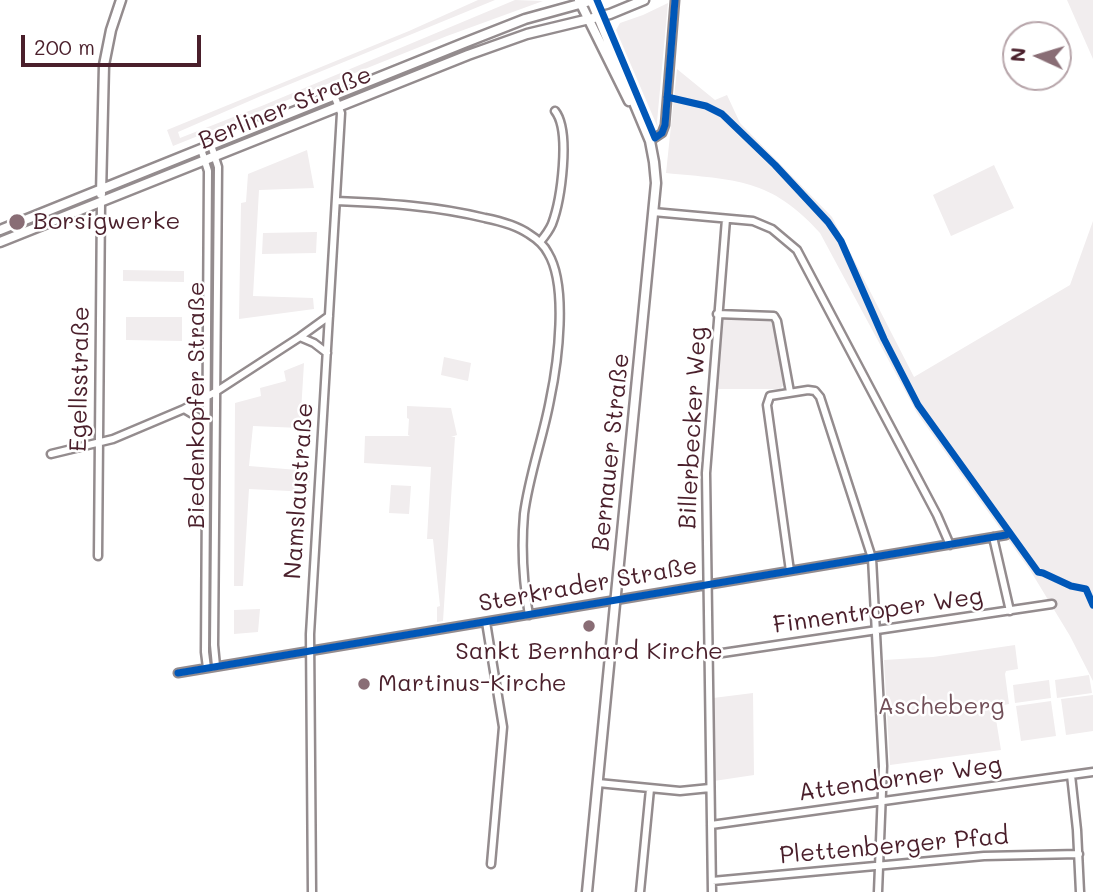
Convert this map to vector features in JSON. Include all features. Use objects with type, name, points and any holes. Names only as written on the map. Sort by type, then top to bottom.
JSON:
[{"type":"main road","points":[[101,202],[104,65],[108,39],[121,0]]},
{"type":"main road","name":"Berliner Straße","points":[[0,230],[525,19],[592,0]]},
{"type":"main road","name":"Bernauer Straße","points":[[587,892],[656,183],[649,139],[592,0]]},
{"type":"main road","name":"Berliner Straße","points":[[0,242],[487,48],[527,34],[599,16],[644,0]]},
{"type":"main road","name":"Bernauer Straße","points":[[580,2],[649,139]]},
{"type":"street","points":[[649,139],[662,134],[664,125],[675,0]]},
{"type":"street","name":"Namslaustraße","points":[[312,892],[310,625],[341,118],[334,95]]},
{"type":"street","points":[[540,242],[552,224],[561,180],[562,129],[555,111]]},
{"type":"street","name":"Biedenkopfer Straße","points":[[211,145],[218,167],[216,666]]},
{"type":"street","name":"Biedenkopfer Straße","points":[[201,149],[208,171],[207,668]]},
{"type":"street","points":[[336,201],[419,206],[474,215],[517,226],[540,242],[551,259],[556,274],[559,304],[558,337],[550,401],[530,480],[525,513],[522,551],[529,615]]},
{"type":"street","name":"Egellsstraße","points":[[98,555],[101,202]]},
{"type":"street","points":[[653,212],[753,221],[772,229],[797,250],[937,515],[950,545]]},
{"type":"street","name":"Billerbecker Weg","points":[[712,892],[706,474],[726,219]]},
{"type":"street","points":[[718,314],[774,316],[790,392]]},
{"type":"street","points":[[51,454],[99,443],[184,409],[217,391],[329,316]]},
{"type":"street","points":[[300,337],[327,352]]},
{"type":"street","points":[[790,571],[766,405],[770,396],[815,391],[820,397],[872,558],[883,766],[878,892]]},
{"type":"street","points":[[184,409],[201,419],[206,427],[217,428]]},
{"type":"street","name":"Sterkrader Straße","points":[[178,673],[1006,535]]},
{"type":"street","points":[[993,537],[1010,611]]},
{"type":"street","name":"Finnentroper Weg","points":[[709,655],[1052,604]]},
{"type":"street","points":[[486,622],[503,727],[491,864]]},
{"type":"street","name":"Attendorner Weg","points":[[711,825],[1093,772]]},
{"type":"street","points":[[1071,775],[1080,892]]},
{"type":"street","points":[[598,783],[680,792],[710,788]]},
{"type":"street","points":[[640,892],[650,789]]},
{"type":"street","name":"Plettenberger Pfad","points":[[712,881],[984,856],[1079,853]]},
{"type":"green space","points":[[478,0],[495,0],[178,132],[180,138],[515,0],[543,1],[447,36],[173,146],[167,130]]},
{"type":"green space","points":[[1067,0],[1093,0],[1093,59]]},
{"type":"green space","points":[[668,3],[658,128],[616,30],[620,23]]},
{"type":"green space","points":[[461,48],[463,52],[347,99],[346,95]]},
{"type":"green space","points":[[677,69],[715,100],[727,95],[740,123],[832,217],[914,377],[1070,285],[1093,221],[1093,681],[1070,636],[1030,570],[917,413],[820,233],[785,201],[768,192],[732,181],[666,173]]},
{"type":"green space","points":[[307,150],[314,188],[259,190],[253,296],[313,298],[314,309],[239,319],[241,203],[246,202],[248,174]]},
{"type":"green space","points":[[994,165],[1014,208],[951,236],[933,195]]},
{"type":"green space","points":[[317,232],[316,253],[262,254],[263,233]]},
{"type":"green space","points":[[123,270],[184,271],[184,282],[123,281]]},
{"type":"green space","points":[[126,317],[182,317],[182,341],[126,340]]},
{"type":"green space","points":[[725,318],[767,318],[772,321],[785,383],[780,389],[716,389],[721,322]]},
{"type":"green space","points":[[444,357],[471,363],[468,381],[441,375]]},
{"type":"green space","points":[[304,363],[300,428],[253,426],[249,466],[310,471],[309,492],[249,489],[243,586],[234,586],[235,403],[261,396],[260,388],[286,381],[284,371]]},
{"type":"green space","points":[[407,406],[451,408],[457,435],[451,437],[455,437],[443,621],[437,622],[437,607],[440,606],[433,539],[427,539],[431,467],[364,463],[365,436],[410,436]]},
{"type":"green space","points":[[391,485],[411,486],[409,514],[389,513]]},
{"type":"green space","points":[[260,609],[258,632],[234,634],[234,610]]},
{"type":"green space","name":"Ascheberg","points":[[1015,645],[1018,669],[1006,671],[1005,674],[1009,704],[994,707],[1001,750],[890,765],[884,660],[933,657]]},
{"type":"green space","points":[[1089,675],[1092,693],[1057,698],[1055,680]]},
{"type":"green space","points":[[1049,680],[1051,698],[1015,703],[1013,685]]},
{"type":"green space","points":[[753,693],[754,775],[714,781],[713,698]]},
{"type":"green space","points":[[1093,695],[1093,731],[1066,735],[1061,699]]},
{"type":"green space","points":[[1051,701],[1056,736],[1021,741],[1016,706]]},
{"type":"cycle path","points":[[597,0],[655,138],[662,133],[665,125],[675,0]]},
{"type":"cycle path","points":[[667,97],[706,106],[722,114],[775,165],[828,222],[841,241],[884,339],[918,405],[1038,572],[1071,586],[1086,589],[1093,605]]},
{"type":"cycle path","points":[[178,673],[1006,535]]},
{"type":"place","name":"Borsigwerke","points":[[17,222]]},
{"type":"place","name":"Sankt Bernhard Kirche","points":[[589,626]]},
{"type":"place","name":"Martinus-Kirche","points":[[364,684]]}]
